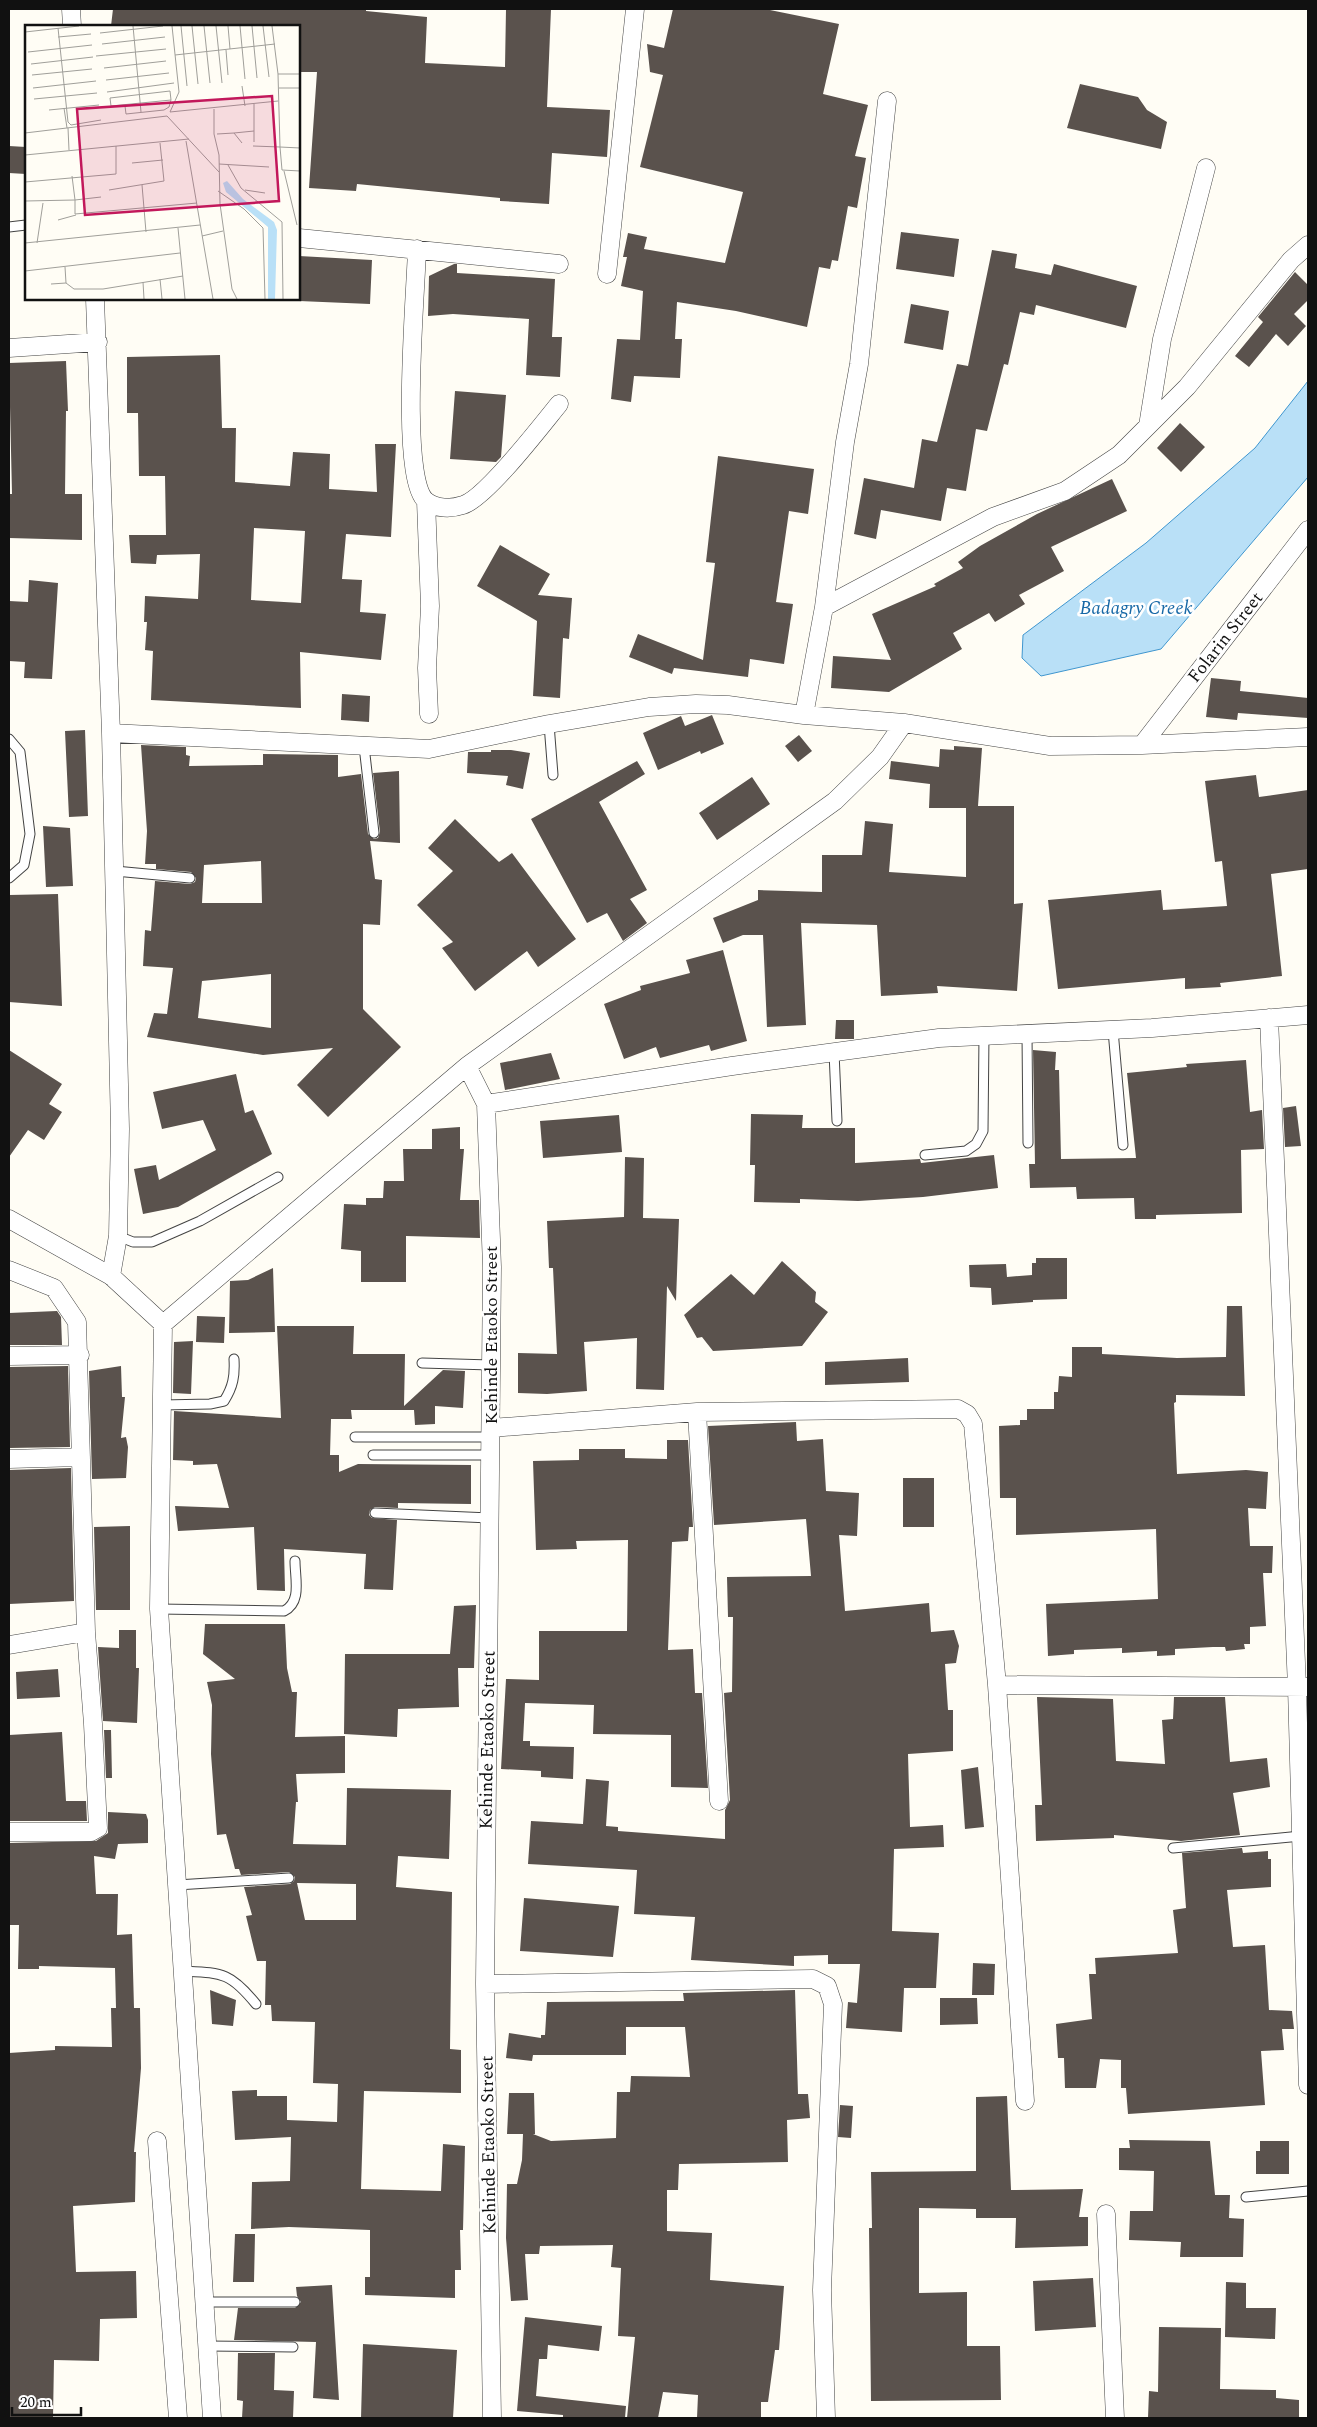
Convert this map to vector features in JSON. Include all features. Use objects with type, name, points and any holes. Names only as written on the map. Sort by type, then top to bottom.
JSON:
[{"type":"street","points":[[71,9],[72,25]]},
{"type":"street","points":[[607,274],[635,9]]},
{"type":"street","points":[[804,715],[824,607],[845,442],[859,364],[887,100]]},
{"type":"street","points":[[1148,426],[1162,339],[1206,168]]},
{"type":"street","points":[[300,238],[559,264]]},
{"type":"street","points":[[824,607],[993,517],[1065,491],[1119,455],[1187,387],[1291,260],[1308,245]]},
{"type":"street","points":[[417,249],[411,398],[416,480],[426,500],[430,606],[427,668],[428,714]]},
{"type":"street","points":[[95,300],[111,733],[120,1129],[118,1236],[111,1276]]},
{"type":"street","points":[[9,348],[98,342]]},
{"type":"street","points":[[426,500],[441,508],[464,505],[483,492],[559,404]]},
{"type":"street","name":"Folarin Street","points":[[1142,745],[1308,530]]},
{"type":"street","points":[[111,733],[429,749],[549,724],[650,708],[696,704],[728,705],[804,715],[904,723],[1050,746],[1142,745],[1308,737]]},
{"type":"street","points":[[163,1324],[467,1066],[834,801],[880,757],[904,723]]},
{"type":"street","points":[[486,1104],[939,1038],[1113,1030],[1308,1015]]},
{"type":"street","points":[[1269,1018],[1303,1687],[1301,1836],[1308,2085]]},
{"type":"street","name":"Kehinde Etaoko Street","points":[[467,1066],[486,1104],[492,1267],[485,1984],[492,2418]]},
{"type":"street","points":[[9,1219],[111,1276],[163,1324],[159,1609],[212,2418]]},
{"type":"street","points":[[9,1270],[54,1288],[77,1322],[80,1356],[86,1632],[98,1828],[91,1832],[9,1832]]},
{"type":"street","points":[[9,1356],[80,1356]]},
{"type":"street","points":[[491,1432],[697,1412],[958,1409],[966,1414],[973,1424],[997,1685],[1024,2101]]},
{"type":"street","points":[[697,1412],[719,1801]]},
{"type":"street","points":[[9,1459],[81,1457]]},
{"type":"street","points":[[9,1645],[86,1632]]},
{"type":"street","points":[[997,1685],[1303,1687]]},
{"type":"street","points":[[485,1984],[813,1979],[826,1986],[833,2004],[822,2290],[826,2418]]},
{"type":"street","points":[[157,2141],[178,2418]]},
{"type":"street","points":[[1106,2214],[1115,2418]]},
{"type":"lane","points":[[9,227],[25,226]]},
{"type":"lane","points":[[549,724],[553,775]]},
{"type":"lane","points":[[9,739],[20,752],[30,834],[24,865],[9,878]]},
{"type":"lane","points":[[364,746],[374,833]]},
{"type":"lane","points":[[115,871],[190,878]]},
{"type":"lane","points":[[1113,1030],[1123,1145]]},
{"type":"lane","points":[[1026,1034],[1028,1143]]},
{"type":"lane","points":[[925,1155],[966,1150],[976,1144],[983,1131],[984,1035]]},
{"type":"lane","points":[[834,1052],[837,1121]]},
{"type":"lane","points":[[118,1236],[133,1242],[152,1242],[200,1221],[278,1177]]},
{"type":"lane","points":[[162,1405],[210,1404],[224,1401],[230,1392],[235,1377],[234,1359]]},
{"type":"lane","points":[[422,1363],[491,1365]]},
{"type":"lane","points":[[355,1437],[491,1432]]},
{"type":"lane","points":[[373,1456],[491,1455]]},
{"type":"lane","points":[[374,1513],[490,1518]]},
{"type":"lane","points":[[159,1609],[284,1611],[292,1607],[296,1601],[295,1561]]},
{"type":"lane","points":[[1173,1848],[1281,1836],[1301,1836]]},
{"type":"lane","points":[[177,1886],[289,1878]]},
{"type":"lane","points":[[182,1971],[219,1974],[230,1977],[242,1987],[256,2004]]},
{"type":"lane","points":[[1246,2197],[1308,2191]]},
{"type":"lane","points":[[205,2302],[295,2302]]},
{"type":"lane","points":[[207,2346],[293,2347]]},
{"type":"water","name":"Badagry Creek","points":[[1308,381],[1308,477],[1161,649],[1041,676],[1022,658],[1023,635],[1146,543],[1255,448]]},
{"type":"building","points":[[113,9],[366,9],[366,11],[427,17],[425,63],[505,67],[506,9],[551,9],[547,107],[610,110],[607,157],[552,153],[549,204],[500,201],[500,198],[357,184],[356,191],[309,188],[317,72],[300,72],[300,25],[111,25]]},
{"type":"building","points":[[673,9],[765,9],[839,24],[823,94],[868,105],[855,156],[866,158],[857,208],[848,206],[838,261],[832,260],[830,269],[819,267],[807,327],[736,311],[677,302],[675,339],[682,339],[680,378],[634,376],[631,402],[611,399],[617,339],[640,340],[643,291],[621,286],[627,257],[623,257],[628,233],[647,237],[644,249],[725,263],[743,192],[640,167],[663,75],[650,72],[647,44],[664,48]]},
{"type":"building","points":[[1080,84],[1138,97],[1147,110],[1167,122],[1161,149],[1067,128]]},
{"type":"building","points":[[9,146],[25,147],[25,174],[9,173]]},
{"type":"building","points":[[901,232],[959,239],[954,277],[896,269]]},
{"type":"building","points":[[992,250],[1017,254],[1015,268],[1051,275],[1054,264],[1137,286],[1126,328],[1036,305],[1034,315],[1020,312],[1008,365],[1004,364],[987,431],[976,429],[966,491],[947,488],[941,521],[881,510],[876,539],[854,534],[864,478],[914,488],[922,439],[937,442],[957,364],[968,366]]},
{"type":"building","points":[[300,256],[372,260],[370,304],[299,301]]},
{"type":"building","points":[[457,264],[457,273],[555,279],[552,337],[562,337],[560,377],[526,375],[529,319],[453,314],[428,316],[429,276]]},
{"type":"building","points":[[1295,272],[1308,285],[1308,300],[1294,314],[1306,326],[1288,346],[1276,334],[1249,367],[1235,356],[1263,322],[1258,317]]},
{"type":"building","points":[[911,304],[949,311],[943,350],[904,343]]},
{"type":"building","points":[[220,355],[222,428],[236,428],[235,482],[290,486],[293,452],[330,454],[329,489],[377,492],[375,444],[396,444],[391,537],[346,534],[342,579],[362,580],[360,612],[386,614],[381,660],[300,652],[301,708],[151,700],[153,651],[145,650],[147,622],[144,622],[145,596],[198,599],[200,554],[157,555],[156,564],[131,563],[129,535],[166,535],[165,476],[139,476],[138,413],[127,413],[127,357]],"holes":[[[254,528],[305,531],[301,603],[251,600]]]},
{"type":"building","points":[[66,361],[68,411],[66,411],[65,494],[82,494],[82,540],[9,538],[9,494],[12,494],[9,363]]},
{"type":"building","points":[[455,391],[506,395],[501,457],[496,462],[450,459]]},
{"type":"building","points":[[1180,423],[1205,447],[1181,472],[1157,448]]},
{"type":"building","points":[[718,456],[814,469],[808,514],[789,511],[776,602],[793,604],[784,664],[750,659],[748,677],[674,668],[672,674],[629,657],[638,634],[703,660],[715,563],[706,562]]},
{"type":"building","points":[[1112,479],[1127,511],[1051,547],[1064,571],[1019,595],[1025,604],[995,622],[989,613],[953,633],[962,649],[889,692],[831,688],[833,656],[891,660],[872,614],[936,586],[934,584],[963,568],[958,562],[980,546],[1037,514]]},
{"type":"building","points":[[500,545],[550,574],[538,595],[572,598],[569,639],[563,638],[560,698],[533,696],[537,621],[477,586]]},
{"type":"building","points":[[29,580],[58,583],[52,679],[24,678],[25,662],[9,661],[9,601],[28,602]]},
{"type":"building","points":[[1211,678],[1241,681],[1240,691],[1308,698],[1308,718],[1238,713],[1237,720],[1206,717]]},
{"type":"building","points":[[342,694],[370,696],[369,722],[341,720]]},
{"type":"building","points":[[712,715],[724,744],[701,754],[700,751],[658,770],[643,733],[681,716],[685,726]]},
{"type":"building","points":[[85,730],[88,816],[69,817],[65,731]]},
{"type":"building","points":[[799,735],[812,751],[798,762],[785,746]]},
{"type":"building","points":[[141,745],[186,747],[186,755],[190,756],[189,766],[263,765],[263,754],[338,755],[338,777],[361,774],[368,834],[374,839],[378,838],[380,832],[373,773],[399,771],[400,843],[370,841],[375,879],[382,880],[380,925],[363,924],[363,1009],[401,1047],[328,1117],[297,1085],[333,1048],[263,1055],[147,1037],[154,1013],[167,1014],[173,968],[143,966],[145,930],[151,931],[155,881],[190,884],[195,882],[196,878],[191,872],[156,869],[156,864],[145,864],[147,831]],"holes":[[[261,861],[262,903],[202,903],[204,865]],[[271,974],[271,1028],[198,1018],[202,981]]]},
{"type":"building","points":[[954,746],[982,748],[978,806],[1014,806],[1014,904],[1023,903],[1017,991],[937,986],[938,993],[881,996],[877,925],[801,923],[806,1025],[767,1027],[763,935],[743,935],[723,943],[713,918],[758,900],[758,890],[822,892],[822,855],[862,855],[865,821],[893,824],[889,872],[966,877],[966,808],[929,808],[930,784],[889,779],[891,761],[939,767],[940,749],[954,750]]},
{"type":"building","points":[[491,750],[511,750],[530,753],[523,789],[506,785],[508,776],[467,773],[468,752],[491,752]]},
{"type":"building","points":[[637,761],[645,774],[599,802],[647,890],[630,899],[647,923],[623,941],[607,913],[587,923],[531,819]]},
{"type":"building","points":[[1256,775],[1259,797],[1308,790],[1308,869],[1271,874],[1282,976],[1220,983],[1221,987],[1185,989],[1185,978],[1058,989],[1048,900],[1161,890],[1163,910],[1227,906],[1222,861],[1215,862],[1205,781]]},
{"type":"building","points":[[752,777],[770,804],[717,840],[699,813]]},
{"type":"building","points":[[455,819],[499,862],[512,853],[576,939],[538,967],[527,951],[475,991],[442,948],[453,942],[417,905],[453,871],[428,848]]},
{"type":"building","points":[[43,826],[70,828],[73,886],[46,887]]},
{"type":"building","points":[[58,894],[62,1006],[9,1002],[9,895]]},
{"type":"building","points":[[723,950],[747,1041],[711,1051],[709,1045],[660,1058],[656,1047],[624,1059],[604,1004],[641,990],[640,986],[690,973],[686,960]]},
{"type":"building","points":[[836,1020],[854,1020],[854,1039],[835,1039]]},
{"type":"building","points":[[9,1050],[62,1084],[49,1104],[62,1112],[44,1140],[28,1130],[9,1157]]},
{"type":"building","points":[[1033,1050],[1056,1052],[1055,1070],[1059,1070],[1061,1159],[1136,1158],[1127,1073],[1187,1067],[1186,1064],[1246,1060],[1250,1112],[1262,1110],[1264,1149],[1241,1150],[1242,1213],[1156,1215],[1156,1219],[1135,1219],[1134,1198],[1077,1199],[1076,1187],[1030,1188],[1029,1164],[1035,1164]]},
{"type":"building","points":[[551,1053],[560,1079],[505,1090],[500,1063]]},
{"type":"building","points":[[236,1074],[245,1113],[253,1110],[272,1154],[178,1207],[143,1214],[134,1169],[156,1165],[159,1180],[216,1150],[203,1120],[162,1129],[153,1092]]},
{"type":"building","points":[[1296,1106],[1301,1146],[1285,1147],[1283,1108]]},
{"type":"building","points":[[751,1114],[803,1115],[802,1128],[855,1128],[855,1163],[920,1159],[921,1163],[994,1155],[998,1188],[923,1197],[858,1201],[800,1199],[800,1203],[754,1202],[755,1165],[750,1165]]},
{"type":"building","points":[[619,1115],[622,1152],[543,1158],[540,1121]]},
{"type":"building","points":[[460,1127],[460,1149],[464,1149],[460,1200],[479,1200],[480,1238],[406,1236],[406,1282],[361,1282],[361,1251],[341,1249],[344,1204],[366,1205],[366,1198],[383,1198],[384,1181],[404,1181],[403,1149],[432,1149],[432,1129]]},
{"type":"building","points":[[625,1157],[644,1158],[643,1218],[679,1219],[676,1301],[667,1286],[664,1390],[636,1389],[637,1338],[584,1342],[587,1391],[547,1394],[518,1393],[518,1353],[557,1354],[553,1268],[549,1268],[547,1221],[624,1217]]},
{"type":"building","points":[[1036,1258],[1067,1258],[1067,1299],[1033,1300],[1033,1302],[992,1305],[991,1288],[970,1287],[969,1265],[1006,1264],[1007,1277],[1032,1275],[1032,1263],[1036,1263]]},
{"type":"building","points":[[782,1261],[816,1292],[815,1302],[828,1312],[802,1346],[713,1351],[702,1337],[697,1338],[684,1315],[731,1274],[754,1295]]},
{"type":"building","points":[[273,1268],[275,1332],[229,1333],[230,1281],[248,1280]]},
{"type":"building","points":[[1227,1306],[1242,1306],[1245,1396],[1176,1395],[1176,1402],[1174,1403],[1177,1474],[1246,1470],[1268,1472],[1266,1509],[1248,1508],[1250,1546],[1273,1546],[1272,1573],[1263,1573],[1266,1626],[1250,1627],[1250,1644],[1244,1644],[1245,1649],[1226,1651],[1225,1647],[1213,1647],[1175,1649],[1175,1655],[1157,1656],[1157,1651],[1122,1653],[1122,1648],[1074,1650],[1074,1654],[1048,1656],[1046,1604],[1158,1599],[1156,1529],[1016,1535],[1016,1498],[1000,1498],[999,1426],[1020,1425],[1020,1420],[1027,1420],[1027,1409],[1054,1409],[1054,1392],[1058,1392],[1059,1376],[1072,1377],[1072,1347],[1102,1347],[1102,1354],[1177,1358],[1226,1357]]},
{"type":"building","points":[[57,1311],[61,1317],[62,1345],[9,1345],[9,1313]]},
{"type":"building","points":[[197,1316],[225,1317],[224,1343],[196,1342]]},
{"type":"building","points":[[277,1326],[354,1326],[353,1354],[405,1354],[404,1406],[443,1370],[465,1371],[463,1408],[435,1406],[435,1424],[415,1425],[414,1410],[351,1410],[352,1419],[331,1419],[330,1455],[339,1455],[339,1472],[358,1464],[471,1465],[471,1504],[398,1503],[398,1508],[375,1507],[370,1510],[369,1515],[372,1518],[397,1520],[393,1590],[364,1589],[366,1554],[284,1549],[285,1591],[257,1590],[254,1527],[178,1531],[175,1506],[229,1508],[217,1464],[193,1465],[193,1461],[173,1460],[174,1411],[281,1418]]},
{"type":"building","points":[[193,1341],[191,1394],[173,1393],[174,1342]]},
{"type":"building","points":[[908,1358],[909,1382],[825,1385],[825,1362]]},
{"type":"building","points":[[68,1366],[70,1447],[9,1448],[9,1367]]},
{"type":"building","points":[[121,1366],[122,1397],[125,1397],[121,1438],[126,1437],[128,1447],[126,1478],[92,1479],[89,1371]]},
{"type":"building","points":[[796,1422],[797,1441],[823,1439],[826,1491],[859,1493],[857,1536],[839,1535],[845,1611],[929,1603],[931,1632],[954,1630],[959,1646],[956,1663],[945,1664],[948,1710],[953,1710],[953,1751],[908,1754],[910,1827],[943,1825],[944,1847],[894,1849],[892,1931],[939,1933],[936,1988],[904,1988],[902,2032],[846,2028],[848,2002],[857,2003],[860,1964],[828,1964],[828,1955],[794,1956],[794,1966],[691,1960],[695,1917],[634,1914],[637,1870],[528,1864],[531,1821],[583,1824],[586,1779],[609,1781],[606,1826],[618,1827],[618,1831],[725,1839],[725,1810],[730,1800],[724,1693],[732,1692],[733,1617],[728,1617],[727,1577],[811,1576],[806,1519],[714,1525],[708,1426]]},
{"type":"building","points":[[667,1440],[688,1440],[693,1527],[689,1527],[688,1541],[672,1542],[668,1650],[693,1649],[695,1693],[702,1693],[708,1788],[671,1787],[671,1735],[593,1734],[594,1705],[525,1703],[523,1741],[530,1741],[530,1746],[574,1747],[573,1779],[541,1777],[541,1771],[501,1769],[506,1679],[539,1680],[539,1631],[627,1631],[628,1540],[576,1541],[577,1549],[536,1550],[533,1461],[579,1460],[579,1449],[625,1449],[625,1458],[667,1459]]},
{"type":"building","points":[[71,1468],[74,1601],[9,1604],[9,1470]]},
{"type":"building","points":[[903,1478],[934,1478],[934,1527],[903,1527]]},
{"type":"building","points":[[130,1526],[130,1610],[96,1610],[94,1527]]},
{"type":"building","points":[[476,1605],[474,1668],[458,1668],[459,1707],[398,1709],[397,1737],[344,1734],[345,1654],[450,1654],[454,1606]]},
{"type":"building","points":[[205,1624],[285,1624],[287,1668],[292,1692],[297,1692],[295,1737],[345,1736],[345,1773],[296,1774],[298,1802],[296,1802],[293,1844],[346,1845],[347,1788],[451,1790],[449,1859],[398,1856],[396,1887],[452,1892],[450,2049],[461,2050],[461,2093],[364,2091],[361,2189],[441,2191],[443,2144],[465,2146],[463,2230],[460,2230],[461,2270],[455,2270],[455,2298],[365,2295],[365,2277],[370,2277],[370,2230],[289,2227],[251,2229],[252,2182],[290,2181],[291,2137],[235,2140],[232,2091],[257,2090],[257,2096],[287,2096],[287,2120],[337,2122],[338,2084],[313,2083],[315,2022],[272,2021],[271,2005],[265,2005],[266,1961],[257,1961],[246,1916],[252,1915],[244,1887],[290,1884],[294,1881],[295,1877],[289,1872],[241,1875],[239,1869],[235,1869],[226,1834],[217,1835],[211,1754],[212,1705],[207,1682],[235,1679],[203,1654]],"holes":[[[297,1883],[356,1884],[356,1920],[305,1920]]]},
{"type":"building","points":[[119,1630],[136,1630],[136,1668],[139,1668],[137,1723],[103,1721],[98,1647],[119,1648]]},
{"type":"building","points":[[58,1669],[60,1697],[17,1699],[16,1672]]},
{"type":"building","points":[[1037,1697],[1113,1699],[1116,1761],[1165,1764],[1162,1720],[1173,1719],[1174,1697],[1225,1697],[1230,1762],[1267,1758],[1270,1787],[1233,1793],[1240,1835],[1181,1841],[1114,1835],[1114,1838],[1036,1841],[1035,1805],[1042,1805]]},
{"type":"building","points":[[104,1730],[111,1730],[112,1778],[106,1778]]},
{"type":"building","points":[[62,1732],[66,1801],[86,1801],[87,1821],[9,1821],[9,1735]]},
{"type":"building","points":[[978,1767],[984,1827],[965,1829],[961,1770]]},
{"type":"building","points":[[108,1812],[146,1814],[148,1820],[148,1843],[118,1844],[115,1859],[94,1856],[96,1894],[118,1894],[117,1935],[132,1934],[134,2008],[140,2008],[141,2068],[134,2152],[136,2152],[135,2202],[73,2206],[76,2272],[136,2271],[137,2318],[100,2319],[99,2361],[54,2360],[53,2418],[9,2418],[9,2053],[55,2050],[55,2046],[112,2047],[111,2008],[116,2008],[115,1968],[39,1966],[39,1969],[18,1969],[19,1925],[9,1925],[9,1843],[96,1841],[108,1833]]},
{"type":"building","points":[[1242,1848],[1243,1853],[1268,1851],[1268,1859],[1271,1859],[1271,1887],[1227,1890],[1233,1947],[1265,1945],[1269,2010],[1292,2011],[1294,2029],[1282,2029],[1284,2050],[1261,2051],[1265,2105],[1128,2114],[1126,2088],[1121,2088],[1121,2060],[1100,2059],[1096,2088],[1065,2088],[1064,2058],[1058,2058],[1056,2024],[1092,2019],[1089,1974],[1096,1974],[1095,1958],[1178,1953],[1173,1910],[1186,1908],[1182,1853]]},
{"type":"building","points":[[524,1898],[619,1906],[613,1957],[520,1951]]},
{"type":"building","points":[[973,1963],[995,1964],[994,1995],[972,1995]]},
{"type":"building","points":[[210,1990],[236,2000],[233,2026],[212,2024]]},
{"type":"building","points":[[795,1990],[798,2094],[808,2094],[810,2118],[787,2120],[788,2162],[679,2164],[678,2190],[667,2190],[667,2231],[712,2233],[710,2280],[784,2286],[779,2350],[775,2350],[768,2402],[761,2402],[761,2418],[697,2418],[698,2395],[663,2392],[658,2418],[627,2418],[635,2337],[618,2336],[621,2268],[611,2267],[613,2245],[540,2246],[539,2254],[525,2254],[528,2300],[511,2301],[506,2238],[507,2184],[517,2184],[522,2160],[523,2134],[507,2134],[509,2093],[534,2093],[535,2134],[533,2134],[551,2141],[616,2138],[617,2092],[630,2092],[631,2076],[690,2077],[685,2027],[626,2027],[626,2055],[533,2055],[532,2061],[506,2058],[509,2033],[541,2038],[541,2035],[545,2035],[547,2002],[684,2001],[683,1993]]},
{"type":"building","points":[[940,1998],[977,1998],[978,2024],[940,2025]]},
{"type":"building","points":[[1007,2096],[1011,2190],[1083,2189],[1079,2217],[1088,2217],[1088,2246],[1015,2248],[1016,2218],[976,2218],[976,2209],[919,2208],[919,2293],[967,2292],[967,2346],[1000,2346],[1001,2400],[871,2401],[869,2228],[872,2228],[871,2172],[976,2171],[976,2097]]},
{"type":"building","points":[[840,2105],[853,2106],[851,2138],[838,2137]]},
{"type":"building","points":[[1129,2140],[1210,2141],[1215,2195],[1230,2195],[1229,2218],[1244,2219],[1243,2257],[1180,2257],[1181,2242],[1129,2240],[1130,2211],[1153,2211],[1154,2171],[1119,2170],[1119,2148],[1130,2148]]},
{"type":"building","points":[[1260,2141],[1289,2141],[1289,2174],[1256,2174],[1256,2151],[1260,2151]]},
{"type":"building","points":[[235,2234],[255,2234],[254,2282],[233,2282]]},
{"type":"building","points":[[1093,2278],[1096,2327],[1035,2331],[1033,2281]]},
{"type":"building","points":[[1226,2282],[1246,2283],[1246,2308],[1276,2308],[1275,2339],[1225,2337]]},
{"type":"building","points":[[332,2285],[339,2400],[313,2398],[316,2342],[234,2340],[238,2308],[295,2308],[301,2302],[297,2296],[296,2287]]},
{"type":"building","points":[[525,2317],[602,2326],[599,2351],[548,2345],[547,2359],[539,2359],[536,2396],[626,2406],[625,2418],[563,2418],[563,2415],[517,2411]]},
{"type":"building","points":[[1159,2327],[1221,2328],[1220,2389],[1276,2390],[1276,2398],[1299,2400],[1299,2418],[1148,2418],[1149,2391],[1158,2392]]},
{"type":"building","points":[[363,2344],[457,2350],[453,2418],[361,2418]]},
{"type":"building","points":[[238,2353],[275,2353],[274,2390],[294,2391],[293,2418],[242,2418],[243,2401],[237,2400]]}]
